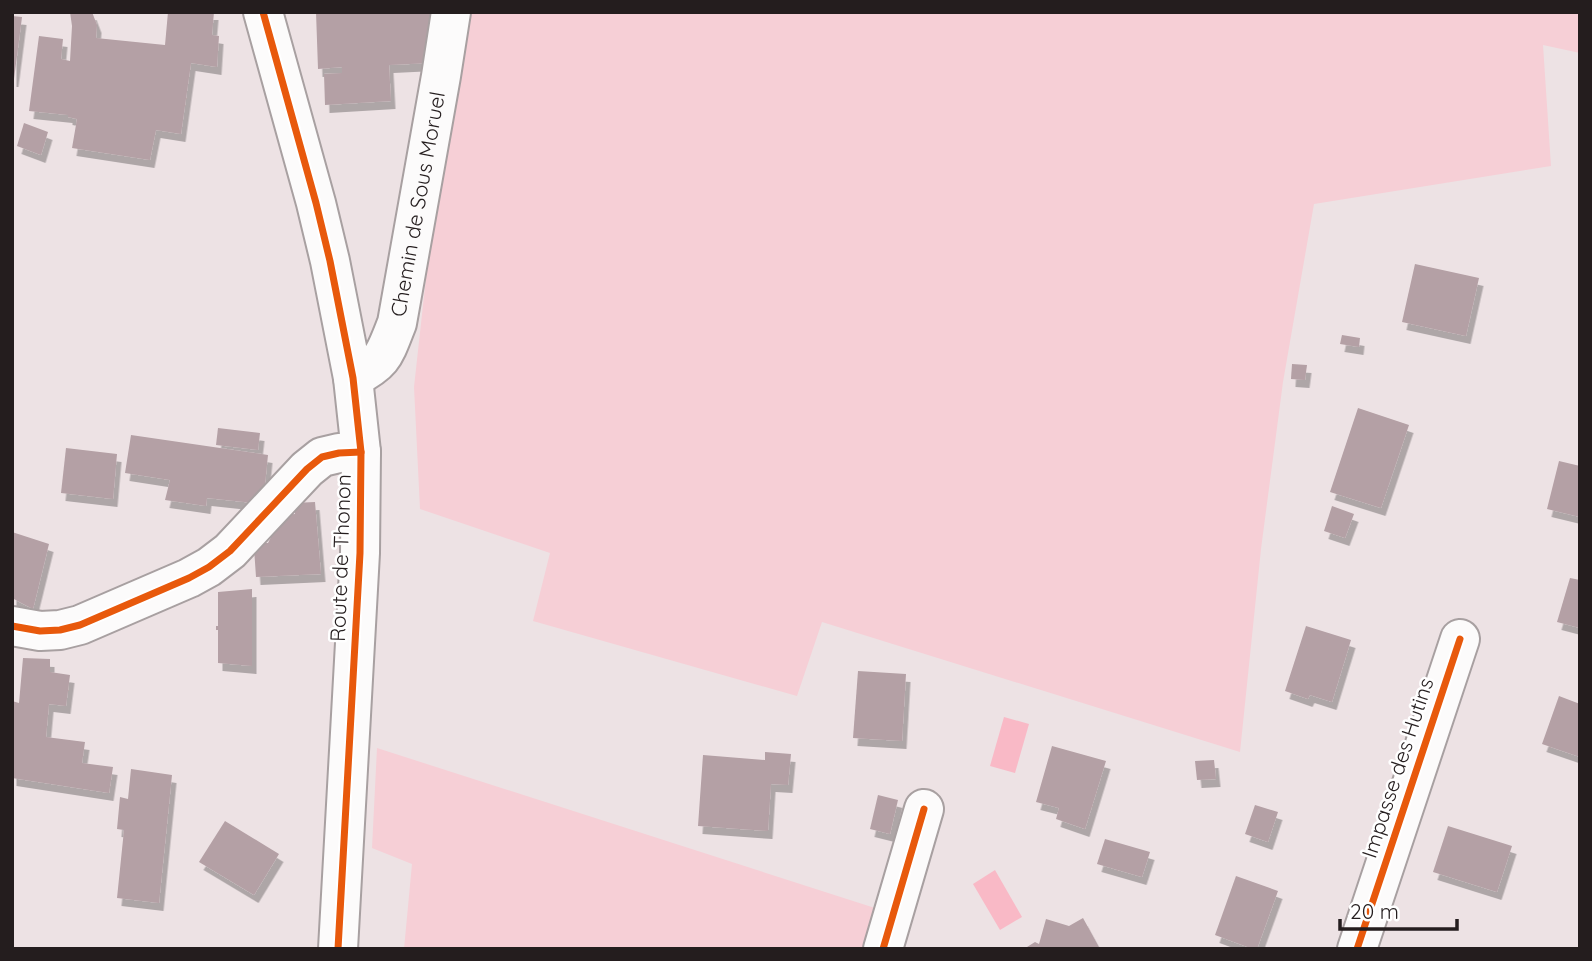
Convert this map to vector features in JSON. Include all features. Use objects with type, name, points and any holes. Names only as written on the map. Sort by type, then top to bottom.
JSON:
[{"type":"street","name":"Route de Thonon","points":[[263,12],[316,203],[342,319],[361,452],[360,553],[338,949]]},
{"type":"street","name":"Chemin de Sous Moruel","points":[[352,378],[372,368],[380,360],[397,324],[451,12]]},
{"type":"street","points":[[12,626],[40,631],[80,625],[190,578],[230,551],[307,469],[322,457],[361,452]]},
{"type":"street","name":"Impasse des Hutins","points":[[1357,949],[1460,639]]},
{"type":"street","points":[[883,949],[924,809]]},
{"type":"shaded area","points":[[468,12],[1580,12],[1580,53],[1543,45],[1551,166],[1314,204],[1283,382],[1261,549],[1240,752],[822,622],[797,696],[533,621],[550,553],[420,509],[414,387],[428,260],[464,51]]},
{"type":"shaded area","points":[[1004,717],[1029,724],[1015,773],[990,766]]},
{"type":"shaded area","points":[[377,748],[878,909],[866,949],[404,949],[412,864],[372,848]]},
{"type":"shaded area","points":[[995,870],[1022,917],[1000,930],[973,884]]},
{"type":"building","points":[[70,12],[92,12],[97,25],[96,38],[165,45],[168,12],[214,12],[212,35],[219,36],[217,67],[191,63],[181,134],[156,130],[150,160],[72,148],[77,119],[68,115],[29,111],[39,36],[63,39],[61,59],[70,61]]},
{"type":"building","points":[[316,12],[438,12],[430,63],[389,65],[391,101],[325,105],[324,74],[342,73],[342,67],[318,69]]},
{"type":"building","points":[[12,16],[22,17],[14,79],[12,79]]},
{"type":"building","points":[[24,123],[48,132],[41,155],[17,146]]},
{"type":"building","points":[[1415,264],[1479,278],[1466,336],[1402,322]]},
{"type":"building","points":[[1342,335],[1360,338],[1359,347],[1340,344]]},
{"type":"building","points":[[1292,364],[1307,365],[1305,380],[1291,379]]},
{"type":"building","points":[[1358,408],[1409,425],[1381,508],[1330,492]]},
{"type":"building","points":[[218,428],[260,433],[258,450],[216,445]]},
{"type":"building","points":[[131,435],[268,455],[263,504],[207,498],[206,506],[165,500],[170,480],[125,473]]},
{"type":"building","points":[[66,448],[117,454],[113,499],[61,493]]},
{"type":"building","points":[[1559,461],[1580,466],[1580,517],[1547,509]]},
{"type":"building","points":[[315,502],[321,574],[256,577],[254,548],[260,543],[268,543],[282,515],[295,514],[294,503]]},
{"type":"building","points":[[1332,506],[1354,514],[1345,538],[1324,531]]},
{"type":"building","points":[[12,532],[49,544],[33,609],[12,598]]},
{"type":"building","points":[[1570,578],[1580,580],[1580,628],[1557,622]]},
{"type":"building","points":[[252,589],[252,666],[218,663],[218,592]]},
{"type":"building","points":[[1306,626],[1351,640],[1332,702],[1310,695],[1308,699],[1285,691]]},
{"type":"building","points":[[23,658],[50,659],[50,672],[70,675],[66,706],[49,704],[46,737],[85,742],[82,763],[113,767],[109,793],[12,778],[12,701],[19,703]]},
{"type":"building","points":[[858,671],[906,674],[902,741],[853,738]]},
{"type":"building","points":[[1559,696],[1580,704],[1580,757],[1542,744]]},
{"type":"building","points":[[1052,746],[1106,761],[1085,829],[1056,819],[1059,808],[1036,802]]},
{"type":"building","points":[[765,752],[791,754],[788,785],[771,784],[768,831],[698,826],[703,755],[765,760]]},
{"type":"building","points":[[1214,760],[1216,779],[1197,780],[1195,761]]},
{"type":"building","points":[[131,769],[172,775],[159,903],[117,898],[124,830],[117,829],[120,797],[128,799]]},
{"type":"building","points":[[878,795],[898,800],[890,834],[870,829]]},
{"type":"building","points":[[1255,805],[1278,812],[1268,842],[1245,834]]},
{"type":"building","points":[[225,821],[279,854],[254,895],[199,862]]},
{"type":"building","points":[[1448,826],[1512,846],[1497,892],[1433,872]]},
{"type":"building","points":[[1105,839],[1150,852],[1142,877],[1097,864]]},
{"type":"building","points":[[1236,876],[1278,891],[1257,949],[1215,935]]},
{"type":"building","points":[[1083,918],[1100,949],[1027,949],[1035,942],[1039,944],[1046,919],[1069,926]]},
{"type":"cycle path","points":[[263,12],[330,261],[353,378],[361,452],[360,553],[338,949]]},
{"type":"cycle path","points":[[12,626],[40,631],[80,625],[189,578],[230,551],[307,469],[322,457],[361,452]]},
{"type":"cycle path","points":[[1357,949],[1460,639]]},
{"type":"cycle path","points":[[883,949],[924,809]]}]
